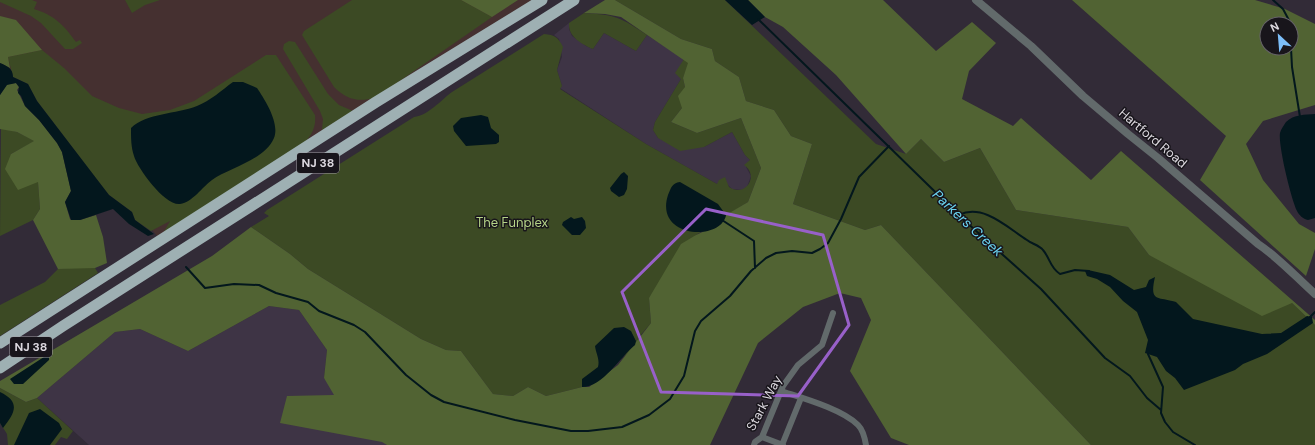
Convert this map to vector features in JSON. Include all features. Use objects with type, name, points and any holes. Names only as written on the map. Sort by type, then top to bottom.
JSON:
[{"type":"highway","name":"NJ 38","points":[[0,343],[369,106],[542,0]]},
{"type":"highway","name":"NJ 38","points":[[0,368],[63,326],[574,0]]},
{"type":"street","name":"Hartford Road","points":[[976,0],[1031,46],[1083,96],[1258,244],[1275,256],[1315,294]]},
{"type":"street","name":"Stark Way","points":[[754,445],[755,442],[762,437],[780,391],[798,365],[822,345],[833,314]]},
{"type":"street","points":[[780,391],[829,407],[858,425],[866,445]]},
{"type":"street","points":[[762,437],[783,445],[802,398]]},
{"type":"highlighted area","points":[[706,209],[823,235],[849,325],[798,396],[661,392],[622,292]]},
{"type":"shaded area","points":[[0,0],[543,0],[161,241],[38,88],[0,68]]},
{"type":"shaded area","points":[[569,23],[569,29],[572,36],[593,49],[604,33],[636,51],[647,35],[684,59],[681,79],[655,122],[653,130],[658,138],[704,147],[732,132],[745,155],[750,160],[746,167],[751,176],[747,187],[742,190],[732,189],[725,182],[725,178],[717,184],[646,144],[560,88],[562,86],[557,70],[562,57],[559,39],[554,35]]},
{"type":"shaded area","points":[[269,306],[299,310],[327,350],[324,378],[387,445],[89,445],[37,398],[115,332],[140,329],[188,351]]},
{"type":"green space","points":[[0,0],[32,0],[37,2],[34,9],[47,14],[58,21],[76,42],[80,40],[82,43],[73,49],[65,49],[41,23],[31,16],[0,2]]},
{"type":"green space","points":[[125,0],[160,0],[145,5],[132,13]]},
{"type":"green space","points":[[352,0],[461,0],[492,17],[375,98],[358,100],[344,95],[334,87],[302,35],[304,31]]},
{"type":"green space","points":[[461,0],[518,0],[492,17]]},
{"type":"green space","points":[[605,0],[615,0],[681,39],[712,49],[715,61],[739,77],[746,101],[774,110],[791,136],[812,144],[793,204],[865,230],[881,225],[1091,445],[909,445],[891,438],[850,371],[871,320],[861,298],[840,293],[803,307],[758,343],[710,445],[387,445],[382,442],[280,423],[287,396],[334,395],[324,378],[327,350],[299,310],[269,306],[188,351],[140,329],[115,332],[37,398],[26,402],[0,388],[0,381],[212,256],[251,227],[290,254],[308,269],[421,339],[446,350],[461,351],[493,394],[513,396],[528,387],[546,396],[582,387],[589,387],[618,365],[651,323],[649,298],[681,244],[709,229],[725,218],[726,215],[748,202],[761,168],[741,118],[697,133],[671,122],[682,108],[678,96],[685,87],[683,78],[688,63],[621,17],[605,14],[584,13]]},
{"type":"green space","points":[[615,0],[725,0],[876,144],[906,154],[921,139],[944,162],[980,148],[1016,210],[1128,227],[1149,255],[1292,303],[1315,325],[1315,445],[1091,445],[881,225],[865,230],[793,204],[812,144],[791,136],[774,110],[746,101],[739,77],[715,61],[712,49],[681,39]]},
{"type":"green space","points":[[748,0],[883,0],[936,51],[972,22],[996,43],[969,71],[962,99],[1013,126],[1021,118],[1091,180],[1121,151],[1315,320],[1315,325],[1292,303],[1262,316],[1149,255],[1128,227],[1016,210],[980,148],[944,162],[921,139],[906,154],[836,75],[783,27],[765,17]]},
{"type":"green space","points":[[1072,0],[1255,0],[1285,9],[1299,16],[1315,24],[1315,105],[1263,121],[1246,144],[1263,180],[1299,224],[1315,233],[1315,249],[1306,276],[1200,180],[1226,136]]},
{"type":"green space","points":[[584,13],[617,18],[647,35],[636,51],[604,33],[593,49],[576,39],[569,28],[569,23]]},
{"type":"green space","points":[[0,16],[16,20],[42,50],[8,57],[10,68],[0,63]]},
{"type":"green space","name":"The Funplex","points":[[544,34],[556,37],[563,47],[557,70],[562,86],[560,89],[646,144],[717,184],[719,180],[725,177],[729,187],[735,190],[745,188],[751,180],[751,175],[749,170],[744,165],[750,160],[745,155],[732,132],[704,147],[680,151],[658,138],[653,130],[655,122],[681,79],[675,73],[684,59],[689,63],[683,78],[685,87],[682,108],[671,122],[697,133],[741,118],[761,168],[748,202],[696,235],[649,298],[651,323],[638,338],[637,346],[582,387],[546,396],[528,387],[513,396],[493,394],[461,351],[446,350],[421,339],[308,269],[290,254],[251,227],[269,216],[264,213],[267,210],[414,117],[430,110],[452,92]]},
{"type":"green space","points":[[289,41],[295,42],[328,94],[339,105],[353,111],[322,130],[323,119],[320,111],[283,49],[284,44]]},
{"type":"green space","points":[[42,50],[64,68],[92,96],[119,108],[142,114],[170,110],[194,101],[266,55],[276,55],[315,115],[315,123],[310,136],[305,142],[162,235],[170,221],[151,231],[135,220],[132,212],[109,195],[101,185],[37,101],[28,84],[13,77],[8,57]]},
{"type":"green space","points":[[16,83],[19,87],[17,90],[25,106],[39,120],[62,152],[71,191],[65,202],[70,219],[80,220],[96,215],[103,237],[107,263],[95,268],[58,269],[33,220],[40,209],[38,182],[18,190],[5,169],[11,154],[34,141],[17,132],[0,129],[0,95],[7,84]]},
{"type":"green space","points":[[1,128],[17,132],[35,141],[11,154],[38,181],[40,209],[33,220],[0,236]]},
{"type":"green space","points":[[79,267],[95,268],[98,273],[0,336],[0,305],[45,282],[58,269]]},
{"type":"green space","points":[[0,388],[26,402],[37,398],[73,431],[67,439],[61,437],[55,445],[8,445],[7,434],[0,423]]},
{"type":"water","points":[[725,0],[748,0],[765,17],[752,25]]},
{"type":"water","points":[[0,63],[11,69],[13,77],[28,84],[37,101],[109,195],[132,212],[135,220],[154,234],[148,236],[129,224],[113,209],[80,220],[71,220],[65,202],[71,191],[62,152],[39,120],[25,106],[21,96],[18,93],[19,87],[16,83],[7,85],[0,95]]},
{"type":"water","points":[[233,82],[243,82],[257,88],[271,112],[275,126],[274,138],[269,146],[255,158],[212,180],[185,203],[174,203],[167,199],[153,186],[141,169],[132,149],[131,128],[145,119],[189,109],[202,104]]},
{"type":"water","points":[[1315,114],[1315,218],[1308,220],[1304,219],[1300,215],[1294,205],[1283,160],[1280,133],[1289,119],[1300,115]]},
{"type":"water","points":[[481,115],[488,117],[491,128],[499,135],[499,142],[496,144],[466,146],[454,131],[453,126],[461,118]]},
{"type":"water","points":[[624,172],[628,176],[627,189],[624,195],[619,197],[611,191],[610,188]]},
{"type":"water","points":[[680,182],[718,204],[726,215],[721,224],[713,229],[702,232],[690,231],[679,227],[670,220],[666,209],[668,195],[673,185]]},
{"type":"water","points":[[571,217],[574,219],[582,217],[585,221],[586,228],[580,235],[572,235],[562,225],[563,222]]},
{"type":"water","points":[[1088,270],[1110,275],[1134,290],[1146,287],[1149,280],[1155,277],[1153,285],[1154,295],[1156,297],[1176,302],[1193,319],[1262,334],[1281,333],[1307,316],[1312,317],[1313,323],[1267,354],[1243,364],[1235,370],[1184,390],[1175,378],[1166,371],[1157,357],[1145,353],[1148,340],[1137,312],[1123,301],[1110,287],[1097,279],[1087,276],[1085,271]]},
{"type":"water","points":[[624,327],[631,331],[636,341],[635,345],[604,377],[590,386],[582,387],[582,379],[598,367],[595,346],[614,328]]},
{"type":"water","points":[[49,355],[49,360],[23,384],[14,384],[10,379]]},
{"type":"water","points":[[0,392],[11,400],[14,408],[11,417],[3,428],[0,423]]},
{"type":"water","points":[[40,409],[59,423],[62,429],[50,445],[14,445],[29,413]]},
{"type":"waterway","points":[[1273,0],[1283,9],[1287,16]]},
{"type":"waterway","name":"Parkers Creek","points":[[758,19],[965,221],[1041,289],[1105,358],[1130,376],[1147,398],[1161,410]]},
{"type":"waterway","points":[[1291,56],[1300,117]]},
{"type":"waterway","points":[[186,267],[205,288],[234,284],[259,285],[276,293],[308,302],[319,311],[354,325],[365,332],[406,375],[431,395],[444,402],[515,420],[571,431],[588,431],[622,427],[649,415],[670,399],[684,376],[695,331],[701,321],[730,296],[751,271],[766,258],[776,253],[792,251],[812,253],[828,243],[841,219],[859,177],[889,146]]},
{"type":"waterway","points":[[959,215],[968,212],[977,212],[995,218],[1041,248],[1054,269],[1060,274],[1075,270],[1089,271]]},
{"type":"waterway","points":[[722,220],[754,241],[755,268]]},
{"type":"waterway","points":[[1310,317],[1315,312]]},
{"type":"waterway","name":"Parkers Creek","points":[[1148,354],[1163,387],[1161,413],[1165,422],[1173,432],[1195,445]]}]
